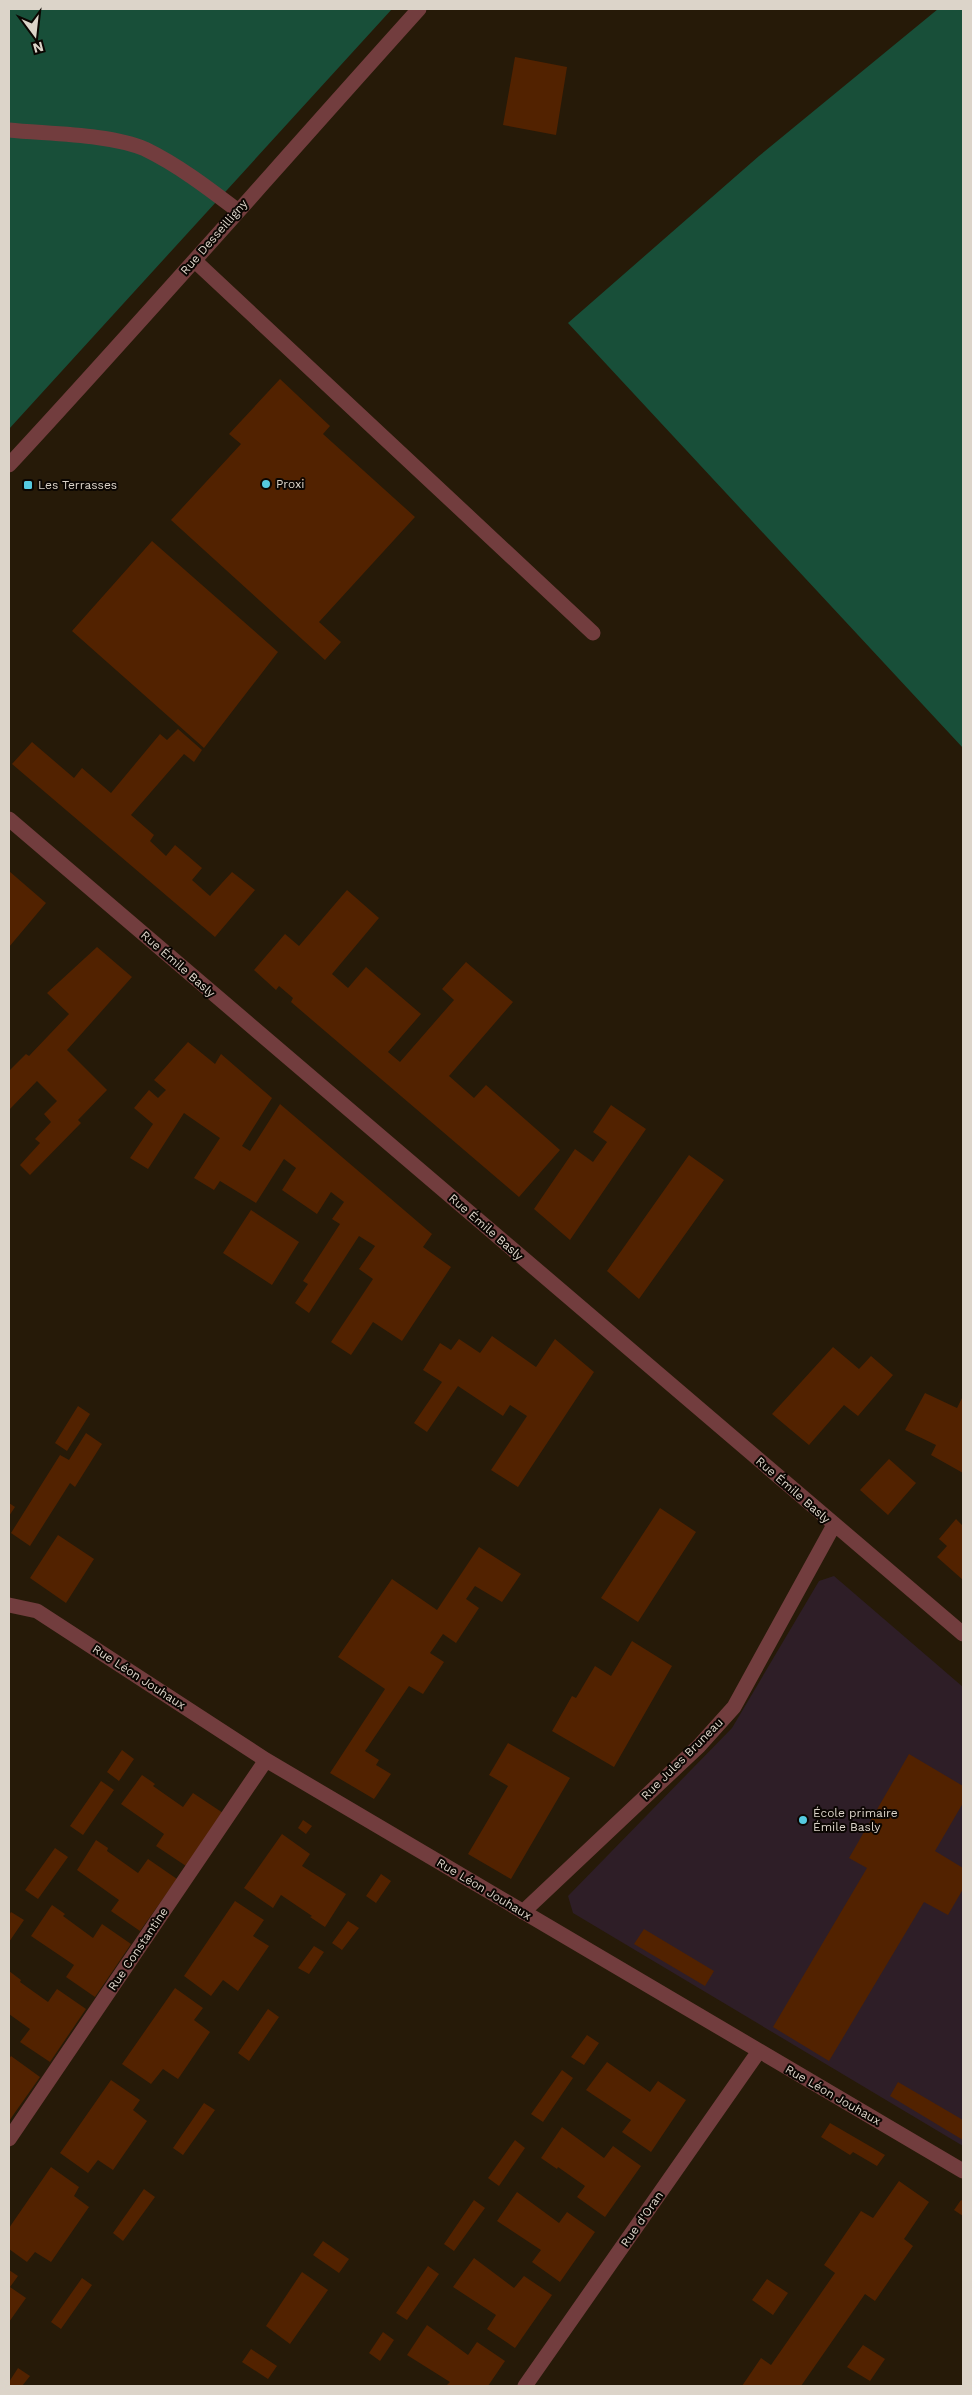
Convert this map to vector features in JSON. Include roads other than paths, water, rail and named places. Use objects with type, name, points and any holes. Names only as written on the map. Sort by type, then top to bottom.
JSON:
[{"type":"street","name":"Rue Desseilligny","points":[[9,465],[195,261],[237,210],[419,9]]},
{"type":"street","points":[[9,130],[103,139],[144,149],[193,177],[237,210]]},
{"type":"street","points":[[195,261],[593,633]]},
{"type":"street","name":"Rue Émile Basly","points":[[9,819],[963,1634]]},
{"type":"street","name":"Rue Jules Bruneau","points":[[523,1912],[699,1746],[734,1707],[834,1525]]},
{"type":"street","name":"Rue Léon Jouhaux","points":[[9,1605],[37,1611],[266,1760],[963,2171]]},
{"type":"street","name":"Rue Constantine","points":[[9,2139],[266,1760]]},
{"type":"street","name":"Rue d'Oran","points":[[525,2386],[759,2051]]},
{"type":"place","name":"Proxi","points":[[266,484]]},
{"type":"place","name":"Les Terrasses","points":[[28,485]]},
{"type":"place","name":"École primaire Émile Basly","points":[[803,1820]]}]
